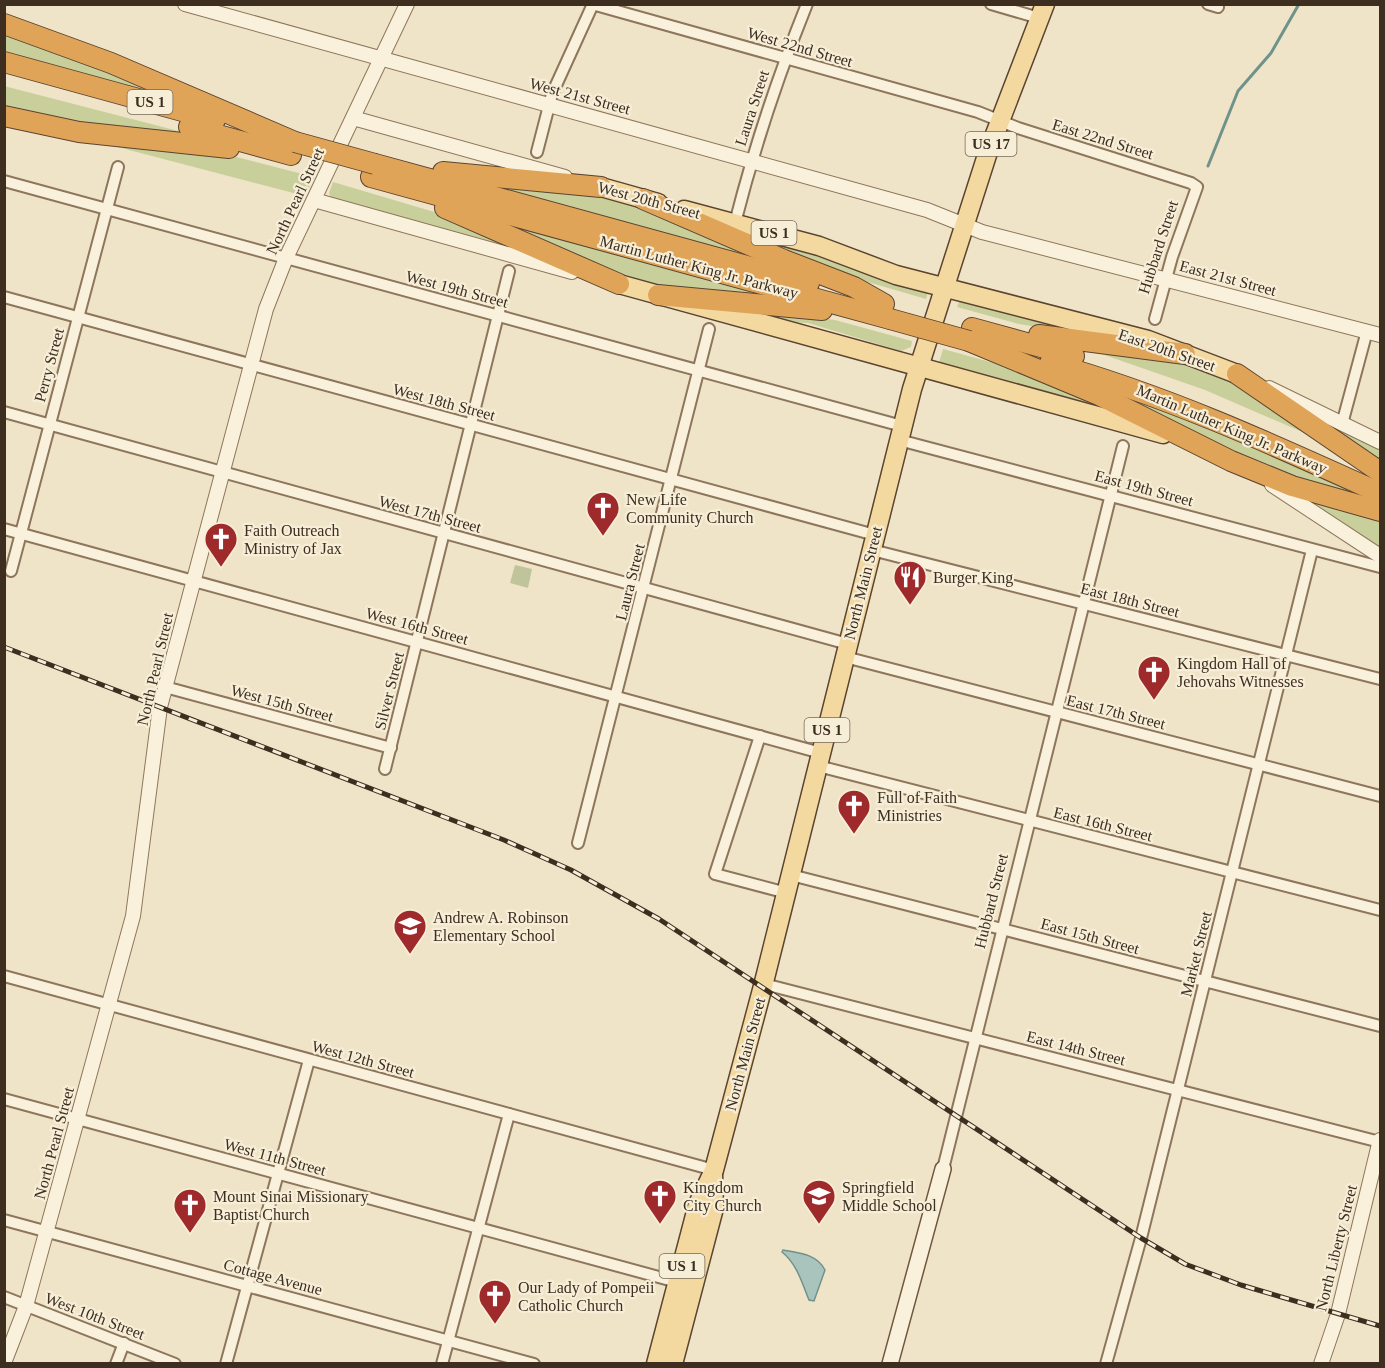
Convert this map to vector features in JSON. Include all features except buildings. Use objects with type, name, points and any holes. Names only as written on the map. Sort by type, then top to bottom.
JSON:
[{"type":"highway","points":[[4,24],[111,63],[293,149]]},
{"type":"highway","name":"Martin Luther King Jr. Parkway","points":[[4,62],[293,149]]},
{"type":"highway","name":"Martin Luther King Jr. Parkway","points":[[4,76],[373,170],[973,333],[1092,361],[1179,391],[1380,478]]},
{"type":"highway","points":[[4,116],[106,136],[293,149]]},
{"type":"highway","points":[[400,171],[421,169],[601,187]]},
{"type":"highway","name":"Martin Luther King Jr. Parkway","points":[[373,170],[400,171],[890,310]]},
{"type":"highway","name":"US 1","points":[[373,170],[619,284]]},
{"type":"highway","points":[[643,199],[784,261],[854,287],[890,310]]},
{"type":"highway","points":[[658,295],[833,311],[890,310]]},
{"type":"highway","points":[[973,333],[1008,329],[1185,354]]},
{"type":"highway","points":[[973,333],[1231,461],[1292,486],[1380,511]]},
{"type":"highway","name":"Martin Luther King Jr. Parkway","points":[[973,333],[1162,399],[1380,493]]},
{"type":"highway","points":[[1237,374],[1380,472]]},
{"type":"main road","name":"North Main Street","points":[[656,1364],[698,1204],[714,1170],[764,984],[918,368],[999,120],[1042,11]]},
{"type":"main road","name":"West 20th Street","points":[[601,187],[819,246],[896,275],[944,286]]},
{"type":"main road","name":"US 1","points":[[619,284],[918,368]]},
{"type":"main road","name":"East 20th Street","points":[[944,286],[1148,340],[1237,374]]},
{"type":"main road","points":[[918,368],[1128,423],[1231,461]]},
{"type":"main road","name":"Hubbard Street","points":[[890,1364],[943,1168]]},
{"type":"main road","name":"North Main Street","points":[[673,1364],[714,1208],[714,1170]]},
{"type":"street","name":"North Pearl Street","points":[[4,1363],[26,1306],[138,886],[158,720],[165,687],[266,309],[286,258],[407,4]]},
{"type":"street","name":"Laura Street","points":[[735,223],[750,160],[785,58],[807,4]]},
{"type":"street","points":[[991,4],[1042,11]]},
{"type":"street","name":"West 21st Street","points":[[191,5],[947,215],[964,223]]},
{"type":"street","name":"West 22nd Street","points":[[592,5],[978,112],[999,120]]},
{"type":"street","points":[[537,152],[552,94],[592,5]]},
{"type":"street","name":"West 20th Street","points":[[353,118],[601,187]]},
{"type":"street","name":"East 22nd Street","points":[[999,120],[1184,180],[1197,187]]},
{"type":"street","name":"Perry Street","points":[[11,571],[118,167]]},
{"type":"street","name":"West 19th Street","points":[[4,181],[698,372],[900,433]]},
{"type":"street","name":"Hubbard Street","points":[[1155,319],[1165,279],[1197,187]]},
{"type":"street","points":[[314,200],[619,284]]},
{"type":"street","name":"East 21st Street","points":[[964,223],[982,232],[1374,333]]},
{"type":"street","name":"Silver Street","points":[[385,769],[508,271]]},
{"type":"street","name":"West 18th Street","points":[[4,297],[671,480],[873,542]]},
{"type":"street","name":"Laura Street","points":[[578,843],[709,329]]},
{"type":"street","points":[[1342,424],[1374,333]]},
{"type":"street","name":"East 20th Street","points":[[1237,374],[1380,442]]},
{"type":"street","name":"West 17th Street","points":[[4,412],[644,589],[846,651]]},
{"type":"street","name":"East 19th Street","points":[[900,433],[1111,495],[1380,567]]},
{"type":"street","name":"Hubbard Street","points":[[943,1168],[1123,446]]},
{"type":"street","points":[[1231,461],[1380,556]]},
{"type":"street","name":"West 16th Street","points":[[4,529],[760,736],[819,760]]},
{"type":"street","name":"East 18th Street","points":[[873,542],[1083,603],[1380,679]]},
{"type":"street","name":"Market Street","points":[[1106,1364],[1312,550]]},
{"type":"street","name":"East 17th Street","points":[[846,651],[1056,712],[1380,796]]},
{"type":"street","name":"West 15th Street","points":[[165,687],[391,748]]},
{"type":"street","name":"East 15th Street","points":[[760,736],[715,874],[789,884],[1002,929],[1380,1026]]},
{"type":"street","name":"East 16th Street","points":[[819,760],[1029,820],[1380,910]]},
{"type":"street","name":"West 12th Street","points":[[4,976],[714,1170]]},
{"type":"street","name":"East 14th Street","points":[[764,984],[1380,1141]]},
{"type":"street","points":[[226,1364],[309,1060]]},
{"type":"street","name":"West 11th Street","points":[[4,1099],[677,1282]]},
{"type":"street","points":[[442,1364],[509,1114]]},
{"type":"street","name":"North Liberty Street","points":[[1321,1364],[1338,1314],[1380,1141]]},
{"type":"street","name":"Cottage Avenue","points":[[4,1220],[534,1364]]},
{"type":"street","name":"West 10th Street","points":[[4,1297],[175,1364]]},
{"type":"street","points":[[116,1364],[124,1343]]},
{"type":"green space","points":[[4,31],[192,104],[5,52]]},
{"type":"green space","points":[[4,86],[221,142],[121,132],[5,111]]},
{"type":"green space","points":[[87,139],[209,150],[314,177],[305,196]]},
{"type":"green space","points":[[464,180],[566,188],[651,207],[803,275],[672,235]]},
{"type":"green space","points":[[333,182],[458,219],[554,260],[332,200],[329,193]]},
{"type":"green space","points":[[480,217],[815,306],[652,285],[604,272]]},
{"type":"green space","points":[[724,223],[928,292],[926,299],[823,269]]},
{"type":"green space","points":[[961,297],[1143,345],[1019,324],[957,307]]},
{"type":"green space","points":[[699,302],[835,320],[912,341],[911,347],[901,351],[808,323],[776,322]]},
{"type":"green space","points":[[943,349],[1016,369],[1172,433],[938,366]]},
{"type":"green space","points":[[1096,352],[1173,359],[1214,370],[1330,444],[1205,390]]},
{"type":"green space","points":[[1102,390],[1194,420],[1380,503],[1286,479]]},
{"type":"green space","points":[[1293,403],[1380,446],[1380,462]]},
{"type":"green space","points":[[1290,490],[1380,518],[1380,551]]},
{"type":"green space","points":[[515,565],[532,569],[528,588],[510,583]]},
{"type":"water","points":[[783,1250],[812,1257],[822,1265],[825,1270],[814,1301],[809,1300],[792,1262],[782,1252]]},
{"type":"waterway","points":[[1208,166],[1238,91],[1271,53],[1299,4]]},
{"type":"railway","points":[[4,647],[504,840],[571,870],[659,919],[1141,1238],[1185,1264],[1241,1285],[1380,1326]]},
{"type":"place","name":"New Life Community Church","points":[[603,537]]},
{"type":"place","name":"Faith Outreach Ministry of Jax","points":[[221,568]]},
{"type":"place","name":"Burger King","points":[[910,606]]},
{"type":"place","name":"Kingdom Hall of Jehovahs Witnesses","points":[[1154,701]]},
{"type":"place","name":"Full of Faith Ministries","points":[[854,835]]},
{"type":"place","name":"Andrew A. Robinson Elementary School","points":[[410,955]]},
{"type":"place","name":"Kingdom City Church","points":[[660,1225]]},
{"type":"place","name":"Springfield Middle School","points":[[819,1225]]},
{"type":"place","name":"Mount Sinai Missionary Baptist Church","points":[[190,1234]]},
{"type":"place","name":"Our Lady of Pompeii Catholic Church","points":[[495,1325]]}]
